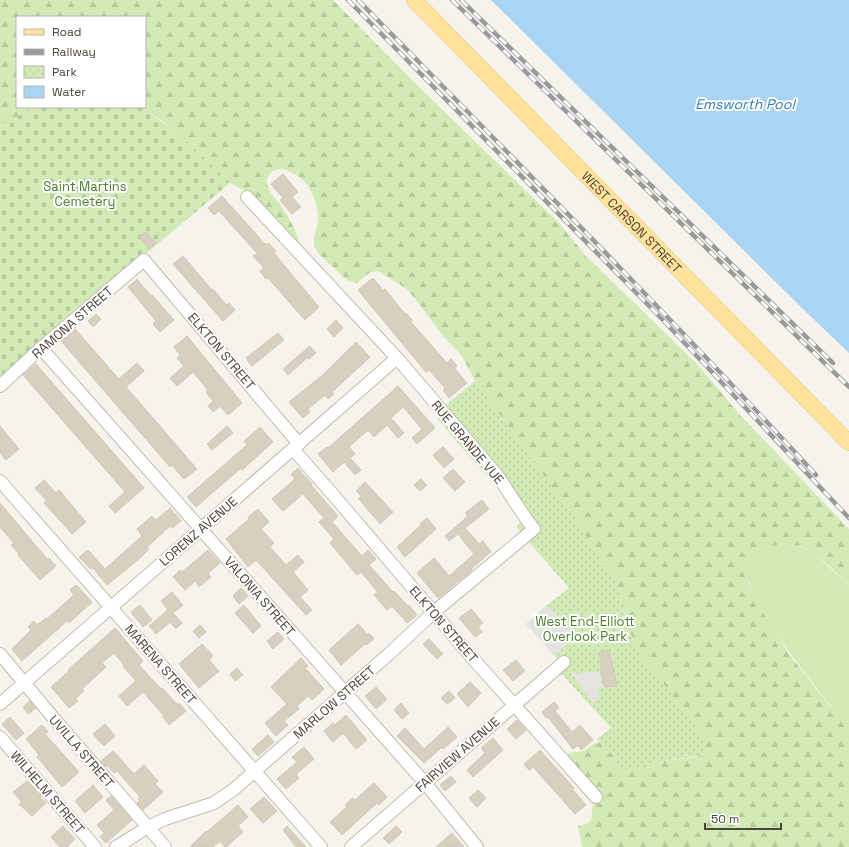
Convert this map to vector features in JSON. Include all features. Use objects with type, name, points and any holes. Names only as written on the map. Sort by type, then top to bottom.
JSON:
[{"type":"main road","name":"WEST CARSON STREET","points":[[414,0],[849,444]]},
{"type":"street","name":"RUE GRANDE VUE","points":[[247,197],[397,358],[497,475],[509,492],[520,512],[534,529]]},
{"type":"street","name":"RAMONA STREET","points":[[0,386],[41,348],[144,260]]},
{"type":"street","name":"ELKTON STREET","points":[[144,260],[336,497],[434,612],[596,797]]},
{"type":"street","name":"VALONIA STREET","points":[[41,348],[425,783],[476,847]]},
{"type":"street","name":"LORENZ AVENUE","points":[[0,704],[397,358]]},
{"type":"street","name":"MARENA STREET","points":[[0,481],[321,847]]},
{"type":"street","name":"MARLOW STREET","points":[[116,847],[148,826],[214,803],[233,790],[434,612],[534,529]]},
{"type":"street","name":"UVILLA STREET","points":[[0,654],[62,728],[148,826],[164,847]]},
{"type":"street","name":"FAIRVIEW AVENUE","points":[[351,847],[564,662]]},
{"type":"street","name":"WILHELM STREET","points":[[0,737],[95,847]]},
{"type":"green space","points":[[0,0],[333,0],[415,83],[559,223],[586,256],[698,365],[741,416],[849,529],[849,586],[821,559],[799,546],[781,545],[759,549],[749,557],[743,566],[749,585],[764,614],[789,654],[849,731],[849,847],[582,847],[578,826],[585,825],[591,820],[592,809],[595,801],[568,761],[569,753],[584,751],[593,744],[600,742],[614,755],[615,763],[632,770],[654,762],[698,757],[700,733],[642,658],[634,644],[624,614],[618,582],[593,550],[581,527],[475,381],[462,356],[443,336],[407,289],[378,271],[369,273],[357,283],[347,280],[320,255],[314,243],[318,222],[317,206],[309,188],[298,176],[287,170],[280,169],[272,171],[267,180],[269,190],[285,211],[294,227],[299,240],[297,244],[253,196],[230,183],[182,137],[158,118],[142,108],[146,108],[146,16],[16,16],[16,108],[32,108],[22,113],[11,123],[0,123]]},
{"type":"green space","name":"Saint Martins Cemetery","points":[[32,108],[143,108],[182,137],[230,183],[135,263],[0,382],[0,123],[11,123],[22,113]]},
{"type":"green space","name":"West End-Elliott Overlook Park","points":[[475,381],[581,527],[593,550],[618,582],[624,614],[634,644],[642,658],[704,738],[705,743],[703,752],[700,756],[654,762],[632,770],[621,769],[615,763],[614,755],[597,739],[611,728],[562,674],[560,675],[558,659],[526,624],[569,588],[517,528],[520,521],[513,507],[437,418],[447,404]]},
{"type":"green space","points":[[788,545],[801,547],[814,553],[849,586],[849,731],[776,634],[757,601],[743,566],[747,559],[756,550],[767,547]]},
{"type":"shaded area","points":[[547,605],[576,637],[555,656],[526,624]]},
{"type":"shaded area","points":[[599,671],[603,689],[597,689],[601,697],[593,703],[569,672],[578,674]]},
{"type":"water","name":"Emsworth Pool","points":[[491,0],[849,0],[849,353],[804,310]]},
{"type":"building","points":[[283,174],[298,192],[292,197],[301,207],[292,214],[280,200],[283,198],[271,184]]},
{"type":"building","points":[[222,196],[266,245],[268,243],[276,251],[274,253],[319,307],[305,320],[260,271],[264,268],[253,256],[257,253],[219,211],[214,215],[208,208]]},
{"type":"building","points":[[146,232],[156,243],[149,249],[139,237]]},
{"type":"building","points":[[183,256],[226,305],[229,303],[235,310],[223,321],[173,264]]},
{"type":"building","points":[[373,278],[383,290],[385,289],[405,314],[406,313],[412,320],[411,322],[447,363],[451,359],[457,366],[454,368],[467,383],[449,398],[443,390],[445,388],[429,370],[426,372],[358,290]]},
{"type":"building","points":[[137,279],[174,320],[160,332],[153,324],[156,321],[128,287]]},
{"type":"building","points":[[96,314],[101,319],[93,327],[88,321]]},
{"type":"building","points":[[336,320],[343,328],[334,337],[327,329]]},
{"type":"building","points":[[75,329],[119,379],[137,363],[144,371],[126,387],[197,469],[184,479],[172,465],[170,467],[61,341]]},
{"type":"building","points":[[278,333],[284,340],[252,366],[246,358]]},
{"type":"building","points":[[187,336],[242,403],[228,415],[220,406],[213,412],[208,406],[213,401],[206,392],[208,390],[193,372],[177,386],[170,378],[184,366],[177,358],[180,355],[174,347]]},
{"type":"building","points":[[356,342],[370,357],[332,392],[334,394],[328,399],[325,395],[308,409],[310,412],[303,418],[289,402],[324,374]]},
{"type":"building","points":[[310,346],[316,353],[309,359],[307,358],[288,375],[283,369]]},
{"type":"building","points":[[36,364],[144,488],[115,513],[109,506],[125,492],[23,375]]},
{"type":"building","points":[[398,386],[435,428],[417,444],[412,438],[422,429],[403,407],[391,418],[404,433],[398,438],[387,425],[374,437],[368,430],[349,447],[355,454],[350,458],[361,470],[355,475],[344,462],[333,472],[318,454],[327,447],[328,448]]},
{"type":"building","points":[[0,426],[19,449],[6,460],[0,453]]},
{"type":"building","points":[[227,426],[233,433],[212,450],[207,444]]},
{"type":"building","points":[[260,427],[273,442],[242,470],[241,468],[196,507],[187,497],[247,445],[244,441]]},
{"type":"building","points":[[443,447],[454,459],[444,468],[433,455]]},
{"type":"building","points":[[298,468],[338,516],[332,522],[362,556],[368,550],[376,559],[369,565],[393,592],[394,591],[408,606],[409,605],[417,615],[407,623],[392,606],[387,610],[374,595],[378,592],[361,572],[357,575],[330,543],[334,539],[319,522],[324,518],[303,494],[283,511],[272,499],[295,479],[291,474]]},
{"type":"building","points":[[453,469],[465,482],[455,491],[443,478]]},
{"type":"building","points":[[421,479],[427,485],[420,491],[414,485]]},
{"type":"building","points":[[44,480],[56,493],[59,490],[86,522],[72,534],[44,503],[47,501],[35,488]]},
{"type":"building","points":[[365,482],[393,512],[380,524],[359,499],[361,496],[356,491]]},
{"type":"building","points":[[482,500],[489,509],[465,528],[479,544],[483,541],[491,552],[438,598],[417,573],[434,558],[449,576],[474,554],[458,534],[449,541],[445,536],[468,516],[465,513]]},
{"type":"building","points":[[0,503],[48,560],[49,558],[56,566],[40,580],[18,555],[19,554],[11,545],[14,543],[0,527]]},
{"type":"building","points":[[170,508],[181,521],[172,528],[170,526],[147,547],[149,549],[140,558],[107,585],[93,568],[91,569],[79,557],[88,550],[105,569],[142,536],[137,529],[152,516],[156,520]]},
{"type":"building","points":[[258,509],[269,522],[261,529],[274,543],[270,547],[286,565],[298,555],[304,562],[293,572],[308,590],[300,597],[312,610],[306,615],[256,560],[248,567],[226,539]]},
{"type":"building","points":[[427,518],[436,529],[405,557],[397,547]]},
{"type":"building","points":[[208,550],[220,563],[208,573],[211,577],[199,587],[195,581],[185,590],[173,577],[180,570],[182,572]]},
{"type":"building","points":[[76,585],[92,602],[69,623],[68,620],[22,661],[12,649],[31,630],[28,627],[34,621],[37,625],[46,618],[47,619],[74,595],[70,590]]},
{"type":"building","points":[[241,588],[248,596],[239,604],[233,596]]},
{"type":"building","points":[[172,592],[183,605],[173,613],[182,623],[176,629],[170,622],[156,634],[149,626],[168,610],[161,601]]},
{"type":"building","points":[[140,605],[152,620],[143,627],[131,612]]},
{"type":"building","points":[[244,605],[261,626],[253,633],[235,613]]},
{"type":"building","points":[[471,609],[483,623],[478,627],[482,632],[475,637],[459,618]]},
{"type":"building","points":[[358,624],[374,639],[366,645],[365,644],[341,665],[329,650]]},
{"type":"building","points":[[200,625],[206,632],[199,638],[193,631]]},
{"type":"building","points":[[115,628],[143,661],[139,665],[161,689],[162,688],[178,705],[179,703],[186,711],[169,725],[163,717],[164,716],[143,692],[127,706],[119,696],[136,681],[114,653],[102,663],[106,667],[82,689],[84,691],[75,699],[78,701],[69,708],[51,687]]},
{"type":"building","points":[[278,632],[284,639],[273,649],[267,641]]},
{"type":"building","points":[[429,639],[443,654],[437,659],[423,644]]},
{"type":"building","points":[[202,644],[213,656],[209,660],[219,671],[199,688],[179,664]]},
{"type":"building","points":[[609,650],[617,686],[606,687],[604,685],[600,667],[602,667],[599,653]]},
{"type":"building","points":[[301,658],[308,666],[305,668],[324,689],[312,700],[308,696],[297,706],[299,709],[284,721],[288,725],[276,736],[265,723],[287,704],[271,687]]},
{"type":"building","points":[[516,660],[525,671],[513,681],[503,670]]},
{"type":"building","points":[[237,668],[243,675],[235,681],[230,674]]},
{"type":"building","points":[[470,682],[481,693],[468,707],[457,694]]},
{"type":"building","points":[[376,687],[387,699],[376,709],[365,696]]},
{"type":"building","points":[[449,691],[455,698],[447,704],[441,698]]},
{"type":"building","points":[[30,701],[36,708],[28,714],[23,707]]},
{"type":"building","points":[[554,702],[559,708],[555,711],[572,732],[580,725],[593,740],[581,750],[578,745],[573,749],[548,717],[546,718],[542,712]]},
{"type":"building","points":[[401,703],[409,713],[402,719],[394,710]]},
{"type":"building","points":[[346,715],[367,740],[356,749],[345,735],[342,734],[333,742],[324,731],[333,723],[335,725]]},
{"type":"building","points":[[10,717],[24,733],[16,740],[2,724]]},
{"type":"building","points":[[517,720],[526,730],[516,739],[507,729]]},
{"type":"building","points":[[105,724],[115,736],[104,746],[93,734]]},
{"type":"building","points":[[42,725],[48,732],[45,734],[79,772],[62,787],[37,757],[39,755],[26,739]]},
{"type":"building","points":[[448,727],[457,737],[443,749],[442,747],[424,763],[397,736],[405,728],[424,749]]},
{"type":"building","points":[[268,735],[274,742],[258,756],[252,749]]},
{"type":"building","points":[[493,738],[503,750],[473,777],[467,770],[485,753],[481,748]]},
{"type":"building","points":[[304,747],[314,759],[296,774],[299,778],[286,789],[277,779],[297,762],[292,757]]},
{"type":"building","points":[[540,750],[574,788],[572,789],[586,805],[575,814],[533,767],[529,770],[524,764]]},
{"type":"building","points":[[113,751],[134,774],[144,765],[158,781],[155,784],[163,792],[143,810],[137,803],[140,801],[138,799],[140,797],[117,771],[114,773],[101,761]]},
{"type":"building","points":[[451,776],[456,782],[445,791],[440,785]]},
{"type":"building","points":[[27,781],[46,803],[32,816],[19,804],[22,802],[13,792]]},
{"type":"building","points":[[374,783],[387,797],[379,805],[377,803],[342,835],[330,822],[347,807],[345,805],[353,798],[355,800]]},
{"type":"building","points":[[93,785],[103,797],[85,813],[75,801]]},
{"type":"building","points":[[478,790],[486,798],[477,807],[469,798]]},
{"type":"building","points":[[111,796],[132,820],[106,843],[100,837],[104,833],[97,825],[114,810],[106,800]]},
{"type":"building","points":[[264,797],[277,811],[263,823],[250,809]]},
{"type":"building","points":[[238,805],[248,817],[238,826],[243,832],[226,847],[220,841],[213,847],[190,847],[206,831],[207,832]]},
{"type":"building","points":[[63,826],[75,839],[67,847],[60,847],[51,837]]},
{"type":"building","points":[[287,826],[306,847],[296,847],[283,830]]},
{"type":"building","points":[[396,826],[402,832],[389,844],[383,838]]},
{"type":"building","points":[[452,833],[464,847],[436,847]]},
{"type":"railway","points":[[348,0],[663,320],[849,518]]},
{"type":"railway","points":[[358,0],[646,295],[816,475]]},
{"type":"railway","points":[[452,0],[849,387]]},
{"type":"railway","points":[[461,0],[833,363]]}]
